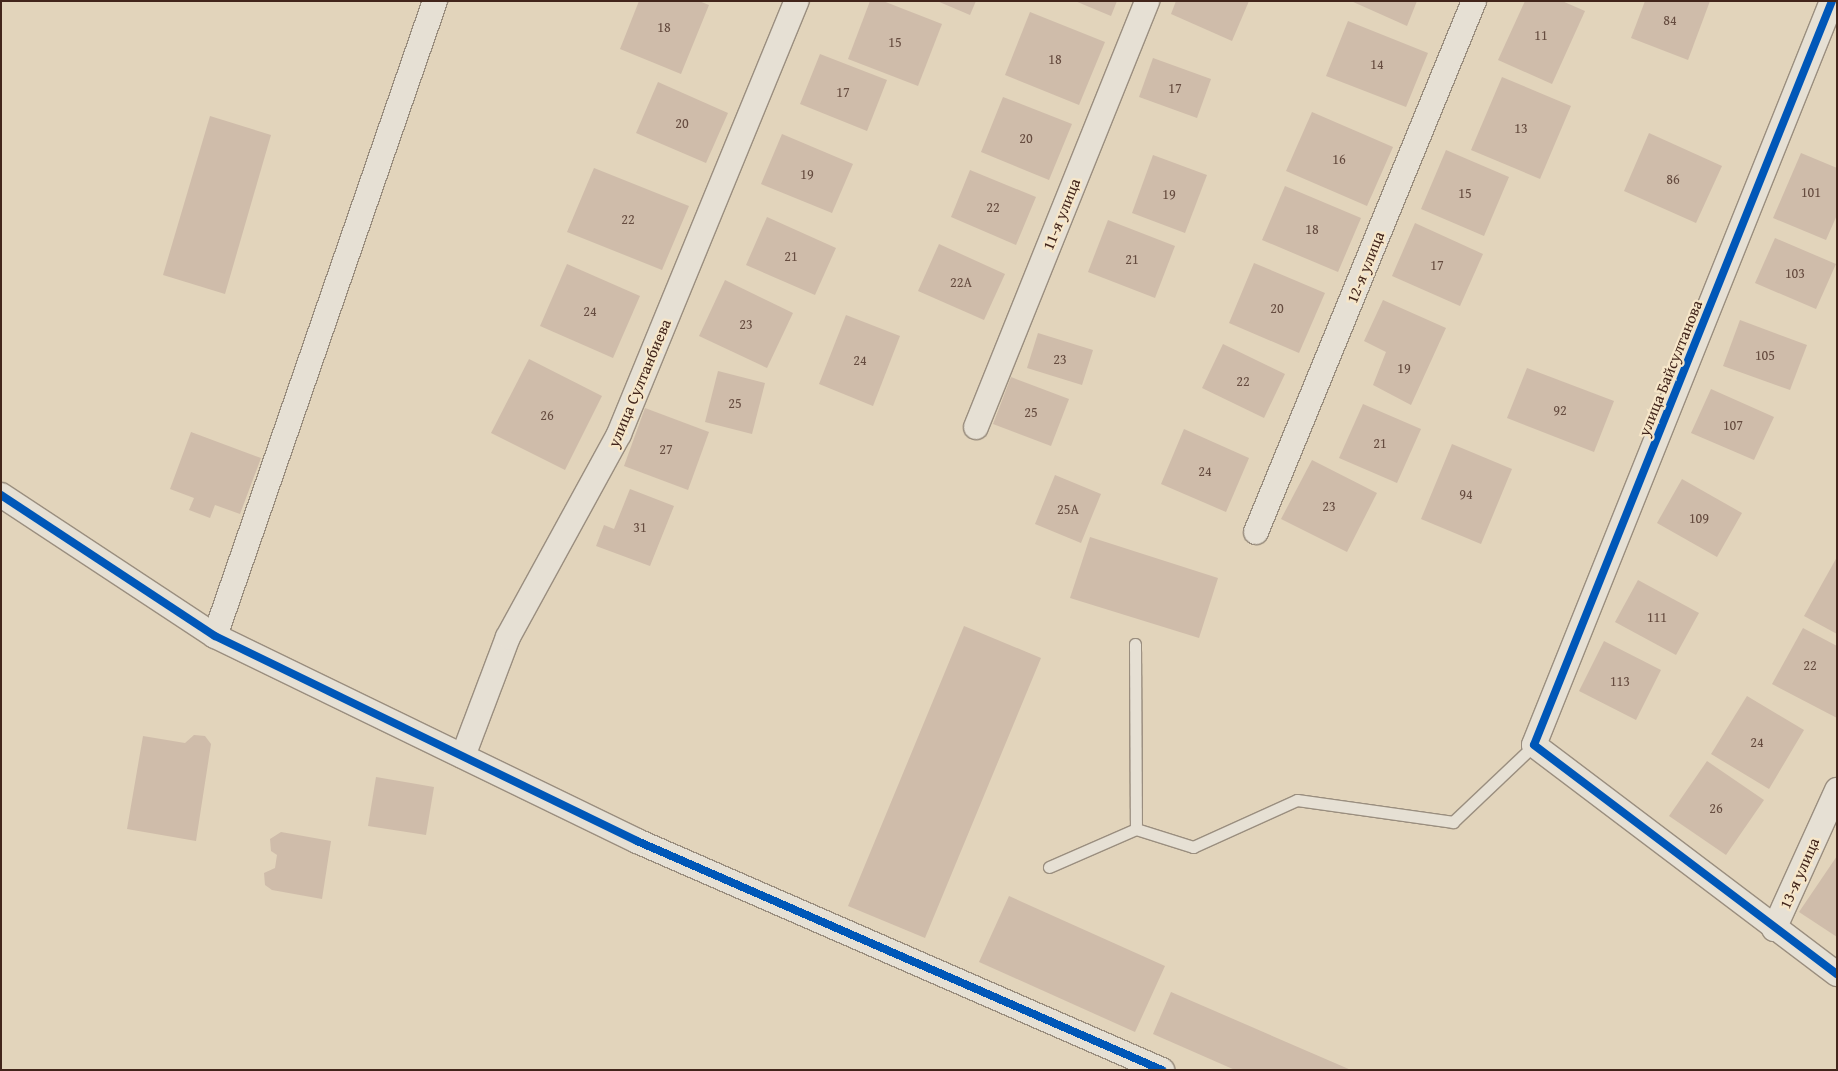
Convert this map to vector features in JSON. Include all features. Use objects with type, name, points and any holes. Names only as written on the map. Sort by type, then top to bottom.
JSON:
[{"type":"street","points":[[214,636],[435,1]]},
{"type":"street","name":"улица Султанбиева","points":[[462,756],[508,637],[619,434],[797,1]]},
{"type":"street","name":"11-я улица","points":[[976,427],[1147,1]]},
{"type":"street","name":"12-я улица","points":[[1256,532],[1474,1]]},
{"type":"street","name":"улица Байсултанова","points":[[1534,745],[1832,1]]},
{"type":"street","points":[[1,495],[214,636],[637,841],[1162,1070]]},
{"type":"street","points":[[1534,745],[1774,929],[1837,974]]},
{"type":"street","name":"13-я улица","points":[[1774,929],[1837,790]]},
{"type":"lane","points":[[1136,644],[1136,829]]},
{"type":"lane","points":[[1049,867],[1136,829],[1193,847],[1297,800],[1453,822],[1534,745]]},
{"type":"building","points":[[639,1],[699,1],[709,5],[681,74],[620,49]]},
{"type":"building","points":[[870,1],[883,1],[942,24],[918,86],[848,59]]},
{"type":"building","points":[[937,1],[976,1],[970,15]]},
{"type":"building","points":[[1075,1],[1117,1],[1111,16]]},
{"type":"building","points":[[1176,1],[1249,1],[1232,41],[1171,14]]},
{"type":"building","points":[[1351,1],[1417,1],[1407,26]]},
{"type":"building","points":[[1525,1],[1562,1],[1585,11],[1552,84],[1498,60]]},
{"type":"building","points":[[1645,1],[1710,1],[1688,60],[1631,38]]},
{"type":"building","points":[[1030,12],[1105,42],[1079,105],[1005,75]]},
{"type":"building","points":[[1348,21],[1428,53],[1406,107],[1326,76]]},
{"type":"building","points":[[820,54],[887,80],[867,131],[800,104]]},
{"type":"building","points":[[1153,58],[1211,79],[1197,118],[1139,97]]},
{"type":"building","points":[[1502,77],[1571,106],[1540,179],[1471,150]]},
{"type":"building","points":[[658,82],[728,113],[706,163],[636,133]]},
{"type":"building","points":[[1003,97],[1072,124],[1049,180],[981,152]]},
{"type":"building","points":[[1312,112],[1393,147],[1367,206],[1286,171]]},
{"type":"building","points":[[210,116],[271,135],[225,294],[163,275]]},
{"type":"building","points":[[1649,133],[1722,166],[1696,223],[1624,191]]},
{"type":"building","points":[[782,134],[853,164],[832,213],[761,184]]},
{"type":"building","points":[[1446,150],[1509,177],[1484,236],[1421,209]]},
{"type":"building","points":[[1801,153],[1837,168],[1837,215],[1826,240],[1773,218]]},
{"type":"building","points":[[1153,155],[1207,175],[1185,233],[1132,213]]},
{"type":"building","points":[[594,168],[689,206],[662,270],[567,232]]},
{"type":"building","points":[[970,170],[1036,197],[1016,245],[951,217]]},
{"type":"building","points":[[1285,186],[1361,218],[1338,272],[1262,240]]},
{"type":"building","points":[[767,217],[836,248],[815,295],[746,265]]},
{"type":"building","points":[[1108,220],[1175,246],[1155,298],[1088,272]]},
{"type":"building","points":[[1415,223],[1483,254],[1460,306],[1392,276]]},
{"type":"building","points":[[1775,238],[1836,264],[1816,309],[1755,283]]},
{"type":"building","points":[[939,244],[1005,274],[984,320],[918,291]]},
{"type":"building","points":[[1254,263],[1325,293],[1299,353],[1229,323]]},
{"type":"building","points":[[567,264],[640,296],[613,358],[540,326]]},
{"type":"building","points":[[725,280],[793,313],[767,368],[699,336]]},
{"type":"building","points":[[1383,300],[1446,328],[1411,405],[1373,385],[1386,352],[1364,341]]},
{"type":"building","points":[[846,315],[900,336],[873,406],[819,384]]},
{"type":"building","points":[[1740,320],[1807,345],[1790,390],[1723,366]]},
{"type":"building","points":[[1038,333],[1093,350],[1082,385],[1027,368]]},
{"type":"building","points":[[1223,344],[1285,374],[1264,418],[1202,388]]},
{"type":"building","points":[[529,359],[602,396],[565,470],[491,433]]},
{"type":"building","points":[[1527,368],[1614,401],[1594,452],[1507,418]]},
{"type":"building","points":[[718,371],[765,383],[752,434],[705,422]]},
{"type":"building","points":[[1011,377],[1069,399],[1051,446],[993,424]]},
{"type":"building","points":[[1711,389],[1774,417],[1754,460],[1691,433]]},
{"type":"building","points":[[1363,404],[1421,429],[1397,483],[1339,458]]},
{"type":"building","points":[[645,408],[709,432],[688,490],[624,466]]},
{"type":"building","points":[[1184,429],[1249,458],[1226,512],[1161,484]]},
{"type":"building","points":[[191,432],[261,458],[240,514],[215,505],[210,518],[189,510],[194,498],[170,489]]},
{"type":"building","points":[[1452,444],[1512,469],[1481,544],[1421,519]]},
{"type":"building","points":[[1312,460],[1377,493],[1347,552],[1281,519]]},
{"type":"building","points":[[1055,475],[1101,494],[1081,543],[1035,524]]},
{"type":"building","points":[[1682,479],[1742,513],[1717,557],[1657,523]]},
{"type":"building","points":[[630,489],[674,506],[650,566],[596,546],[604,525],[614,529]]},
{"type":"building","points":[[1090,537],[1218,578],[1199,638],[1070,598]]},
{"type":"building","points":[[1837,557],[1837,634],[1804,616]]},
{"type":"building","points":[[1638,580],[1699,613],[1676,655],[1615,622]]},
{"type":"building","points":[[964,626],[1041,658],[925,938],[848,906]]},
{"type":"building","points":[[1803,628],[1837,646],[1837,718],[1772,684]]},
{"type":"building","points":[[1604,641],[1661,670],[1636,720],[1579,691]]},
{"type":"building","points":[[1747,696],[1804,730],[1769,789],[1711,754]]},
{"type":"building","points":[[194,735],[205,736],[211,744],[196,841],[127,829],[143,736],[185,743]]},
{"type":"building","points":[[1707,761],[1764,800],[1726,855],[1669,816]]},
{"type":"building","points":[[376,777],[434,787],[426,835],[368,826]]},
{"type":"building","points":[[281,832],[331,841],[322,899],[272,890],[265,885],[264,873],[275,868],[277,855],[271,851],[270,839]]},
{"type":"building","points":[[1837,856],[1837,937],[1799,912]]},
{"type":"building","points":[[1009,896],[1165,966],[1135,1032],[979,962]]},
{"type":"building","points":[[1171,992],[1351,1070],[1235,1070],[1153,1034]]},
{"type":"cycle path","points":[[1832,1],[1534,745],[1837,974]]},
{"type":"cycle path","points":[[1,495],[215,636],[637,841],[1162,1070]]}]
